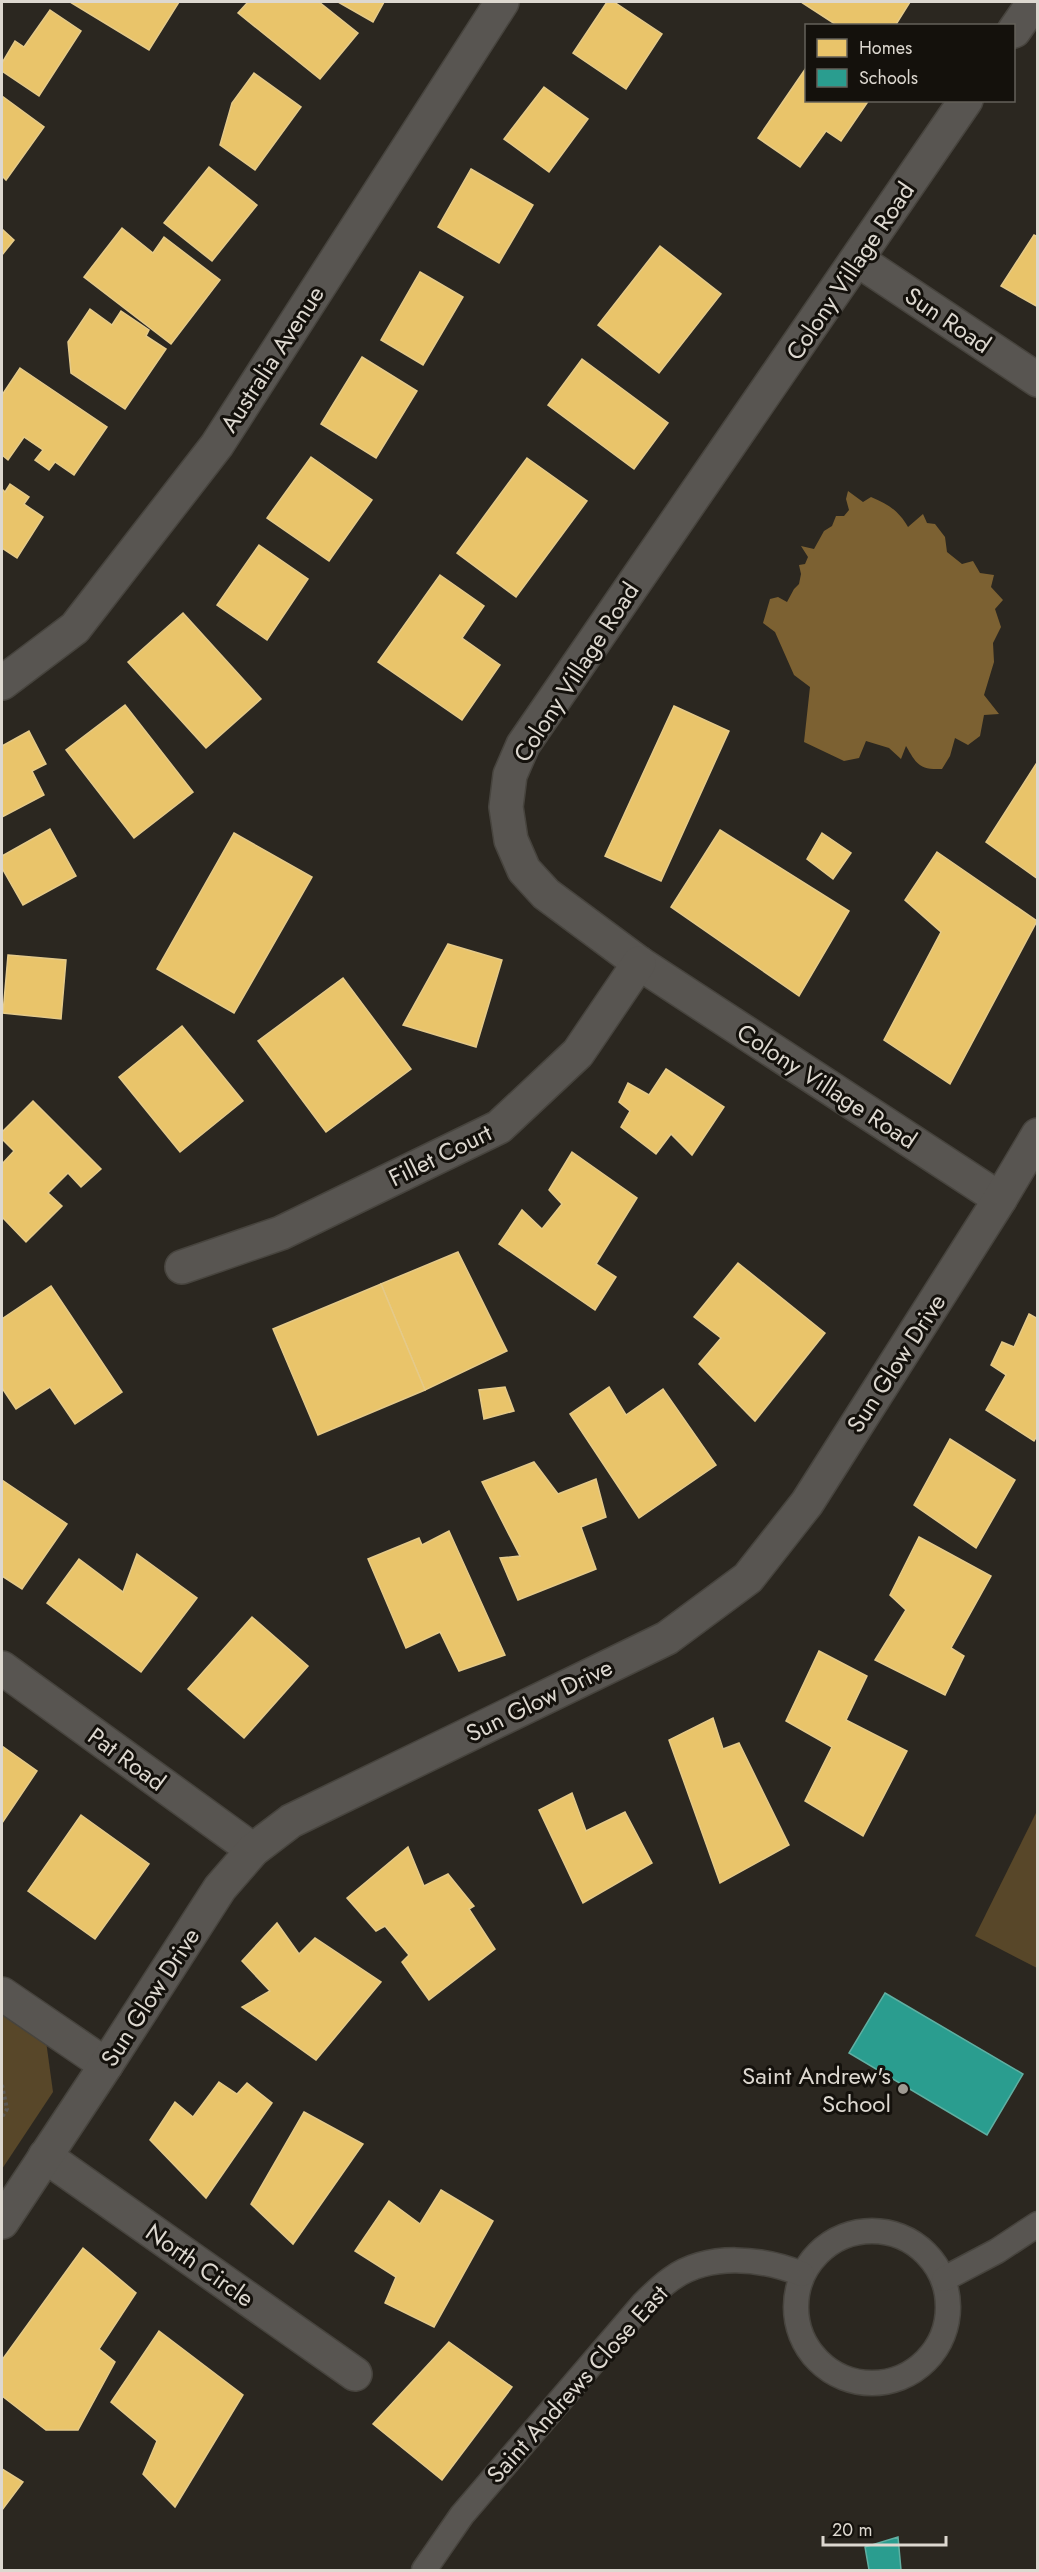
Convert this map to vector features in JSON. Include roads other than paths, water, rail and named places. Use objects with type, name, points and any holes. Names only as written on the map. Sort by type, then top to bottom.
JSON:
[{"type":"street","name":"Australia Avenue","points":[[2,682],[75,628],[217,445],[502,2]]},
{"type":"street","points":[[1015,30],[1034,2]]},
{"type":"street","name":"Colony Village Road","points":[[965,102],[523,745],[510,775],[506,807],[511,840],[524,870],[546,894],[639,963],[1000,1199]]},
{"type":"street","name":"Sun Road","points":[[858,260],[1038,380]]},
{"type":"street","name":"Fillet Court","points":[[182,1267],[281,1233],[499,1127],[578,1053],[639,963]]},
{"type":"street","name":"Sun Glow Drive","points":[[2,2222],[106,2066],[220,1888],[253,1850],[291,1821],[667,1638],[748,1578],[807,1503],[1000,1199],[1038,1135]]},
{"type":"street","name":"Pat Road","points":[[2,1668],[253,1850]]},
{"type":"street","points":[[2,1994],[106,2066]]},
{"type":"street","name":"North Circle","points":[[45,2156],[355,2374]]},
{"type":"lane","points":[[944,2279],[997,2251],[1038,2224]]},
{"type":"lane","points":[[868,2231],[891,2233],[914,2243],[932,2258],[944,2279],[949,2303],[946,2326],[937,2348],[920,2366],[899,2378],[875,2383],[844,2377],[829,2370],[812,2354],[799,2333],[794,2310],[796,2287],[802,2274],[823,2247],[845,2235],[868,2231]]},
{"type":"lane","name":"Saint Andrews Close East","points":[[424,2571],[439,2546],[477,2498],[643,2304],[672,2279],[699,2267],[750,2259],[802,2274]]},
{"type":"place","name":"Saint Andrew's School","points":[[903,2089]]}]
